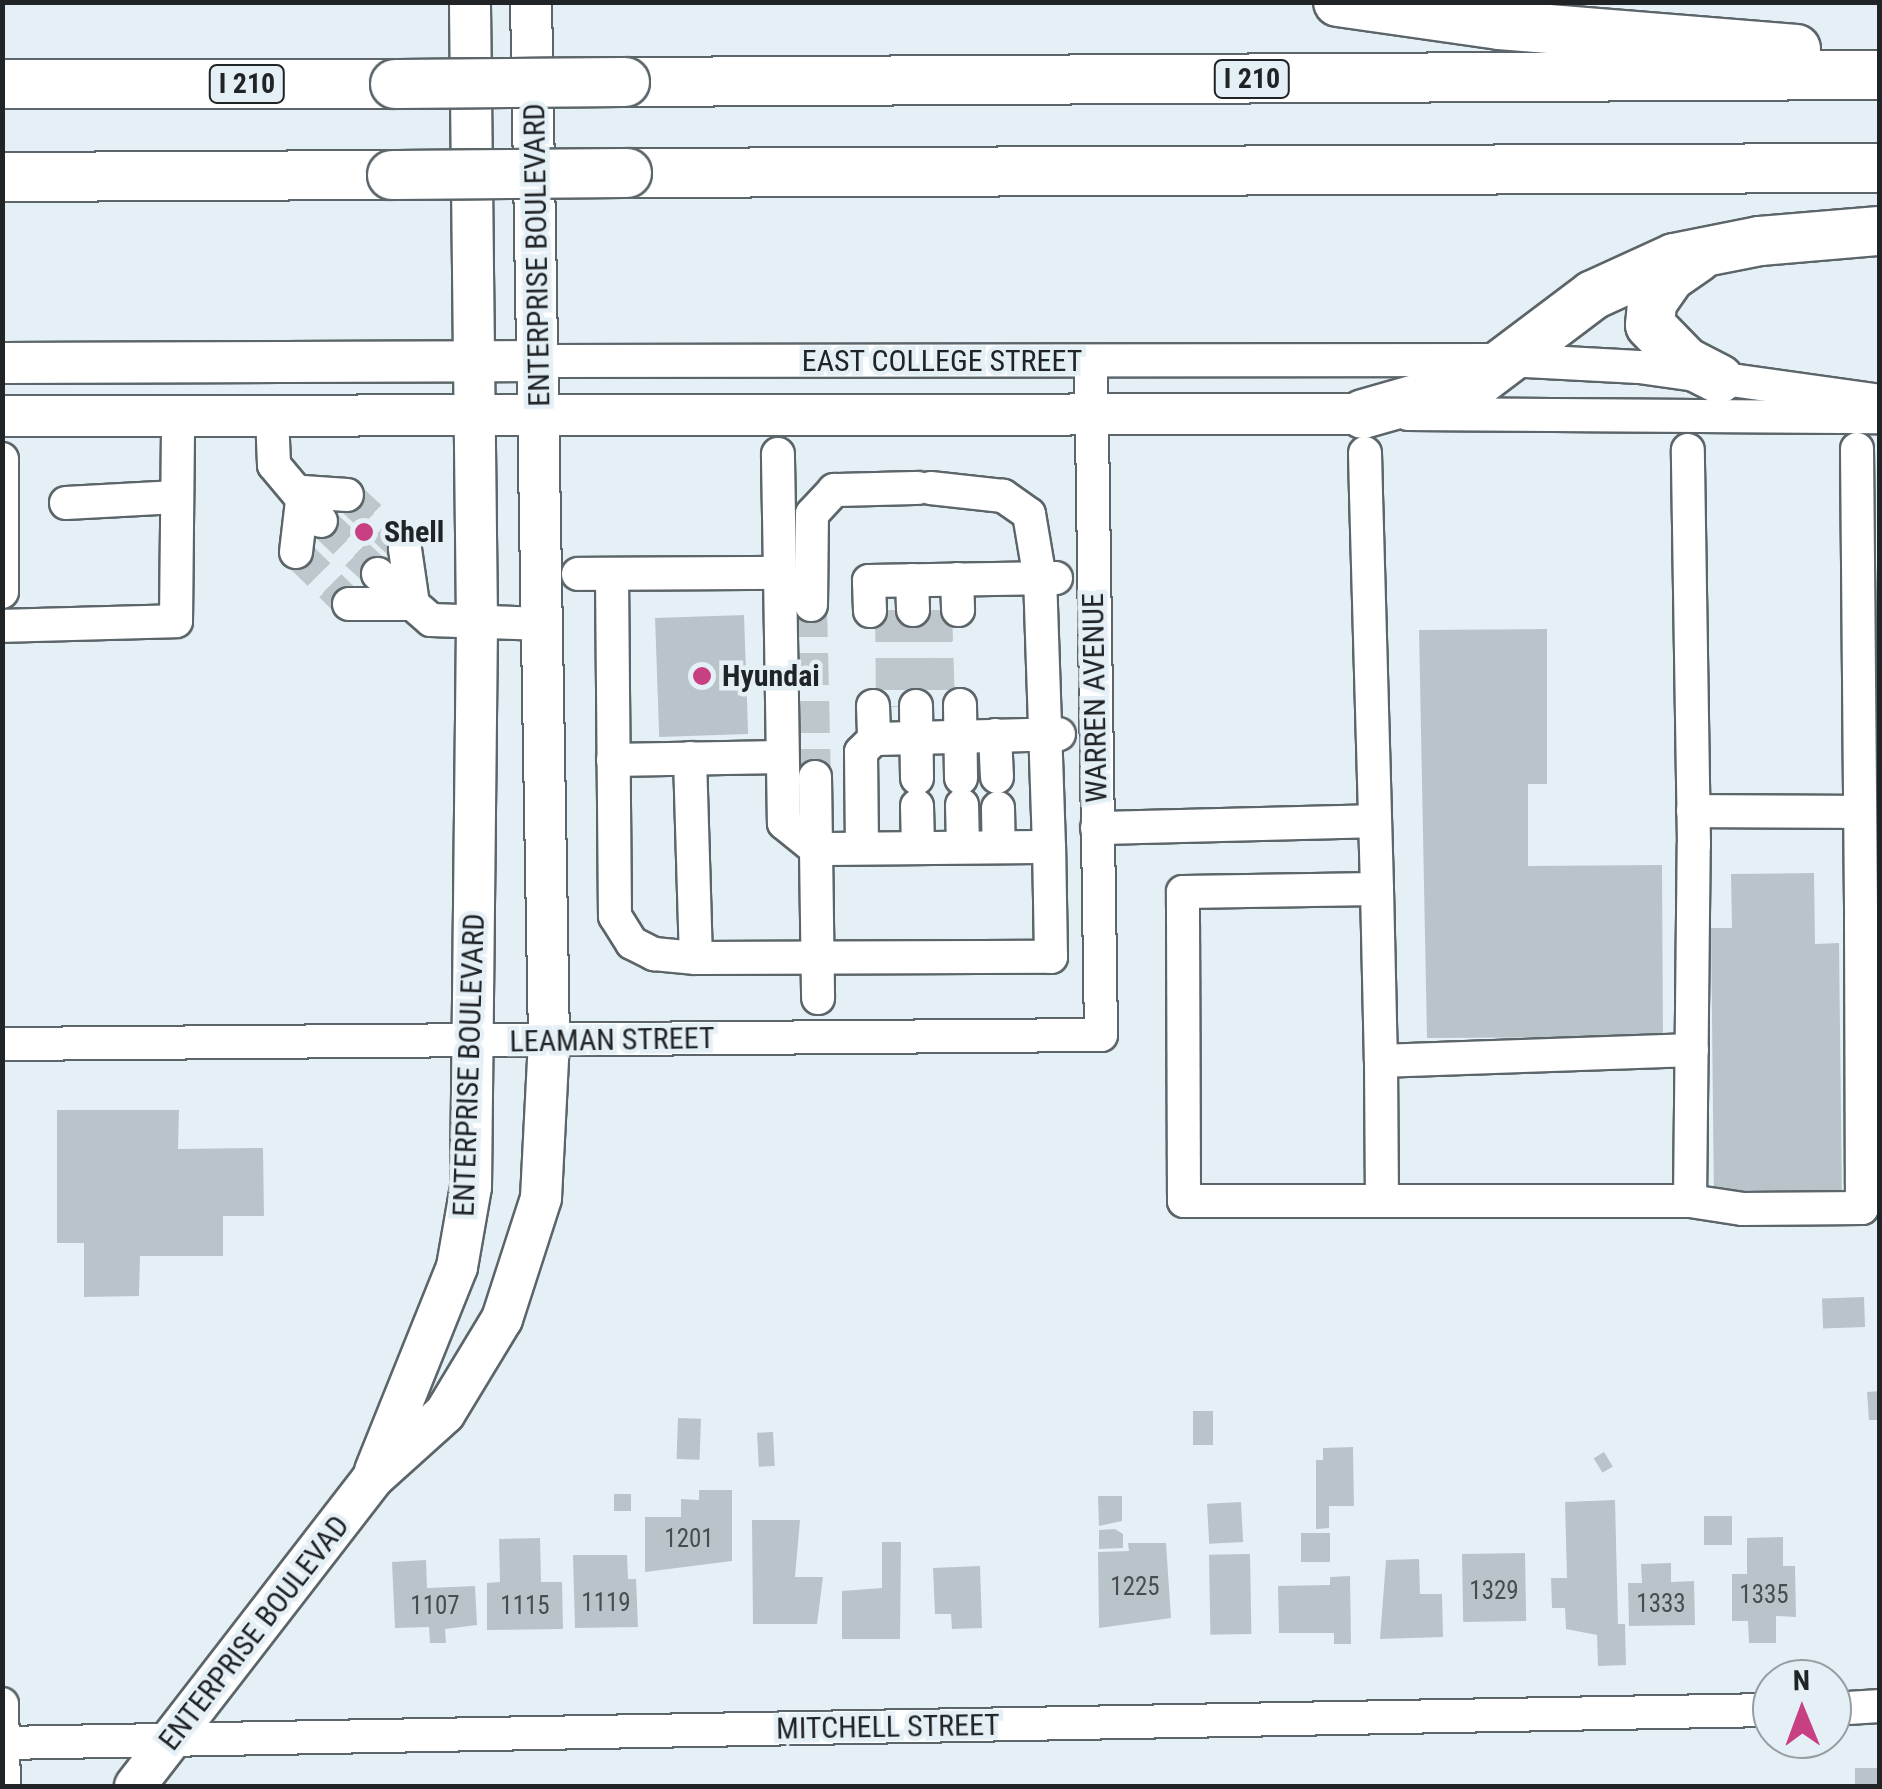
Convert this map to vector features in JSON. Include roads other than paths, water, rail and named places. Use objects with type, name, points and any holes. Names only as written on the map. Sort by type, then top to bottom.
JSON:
[{"type":"highway","points":[[1338,2],[1499,25],[1880,56]]},
{"type":"highway","name":"I 210","points":[[2,84],[1880,76]]},
{"type":"highway","points":[[2,177],[1880,168]]},
{"type":"highway","points":[[1364,433],[1479,382],[1593,294],[1708,250],[1880,231]]},
{"type":"highway","points":[[1708,250],[1670,278],[1652,303],[1650,325],[1686,362],[1719,379]]},
{"type":"main road","name":"ENTERPRISE BOULEVARD","points":[[372,1479],[457,1267],[470,1187],[478,622],[470,415],[470,2]]},
{"type":"main road","name":"ENTERPRISE BOULEVARD","points":[[372,1479],[446,1413],[502,1319],[541,1198],[549,1041],[531,2]]},
{"type":"main road","name":"EAST COLLEGE STREET","points":[[2,363],[538,361]]},
{"type":"main road","name":"EAST COLLEGE STREET","points":[[2,416],[1091,418],[1364,433]]},
{"type":"main road","name":"ENTERPRISE BOULEVAD","points":[[135,1786],[372,1479]]},
{"type":"street","name":"WARREN AVENUE","points":[[1091,360],[1101,1035]]},
{"type":"street","name":"EAST COLLEGE STREET","points":[[538,361],[1509,360],[1719,379],[1880,401]]},
{"type":"street","points":[[272,415],[274,465],[303,492],[321,520]]},
{"type":"street","points":[[2,626],[176,621],[178,416]]},
{"type":"street","name":"EAST COLLEGE STREET","points":[[1364,433],[1880,417]]},
{"type":"street","points":[[1364,433],[1382,1061],[1382,1201]]},
{"type":"street","points":[[1688,450],[1693,810],[1690,1201]]},
{"type":"street","points":[[1377,889],[1182,892],[1184,1201],[1690,1201],[1743,1209],[1862,1208],[1870,920],[1860,812],[1857,450]]},
{"type":"street","points":[[778,454],[784,824],[816,848],[1049,847]]},
{"type":"street","points":[[2,459],[2,592]]},
{"type":"street","points":[[612,574],[616,916],[632,942],[654,954],[696,958],[1051,957],[1049,847],[1054,734],[1048,578],[1029,514],[1003,496],[924,488],[834,490],[812,514],[811,605]]},
{"type":"street","points":[[303,492],[347,496]]},
{"type":"street","points":[[296,552],[303,492]]},
{"type":"street","points":[[66,503],[177,498]]},
{"type":"street","points":[[406,549],[413,604]]},
{"type":"street","points":[[578,574],[780,573]]},
{"type":"street","points":[[378,574],[431,620],[544,624]]},
{"type":"street","points":[[918,597],[1048,578]]},
{"type":"street","points":[[348,604],[413,604]]},
{"type":"street","points":[[862,848],[861,752],[916,722],[995,735],[1054,734]]},
{"type":"street","points":[[916,722],[961,792],[963,848]]},
{"type":"street","points":[[916,722],[918,848]]},
{"type":"street","points":[[995,735],[999,847]]},
{"type":"street","points":[[613,760],[782,757]]},
{"type":"street","points":[[690,758],[696,958]]},
{"type":"street","points":[[814,778],[818,998]]},
{"type":"street","points":[[1693,810],[1860,812]]},
{"type":"street","points":[[1097,828],[1375,820]]},
{"type":"street","name":"LEAMAN STREET","points":[[2,1044],[1101,1035]]},
{"type":"street","points":[[1382,1061],[1692,1050]]},
{"type":"street","points":[[2,1704],[4,1786]]},
{"type":"street","points":[[1852,1708],[1880,1706]]},
{"type":"street","name":"MITCHELL STREET","points":[[3,1743],[1752,1710]]},
{"type":"tunnel","points":[[347,495],[405,549]]},
{"type":"tunnel","points":[[321,521],[378,574]]},
{"type":"tunnel","points":[[296,552],[349,604]]},
{"type":"tunnel","points":[[811,605],[815,777]]},
{"type":"tunnel","points":[[891,610],[892,707]]},
{"type":"tunnel","points":[[913,610],[916,706]]},
{"type":"tunnel","points":[[936,610],[939,706]]},
{"type":"place","name":"Shell","points":[[364,532]]},
{"type":"place","name":"Hyundai","points":[[702,676]]}]
